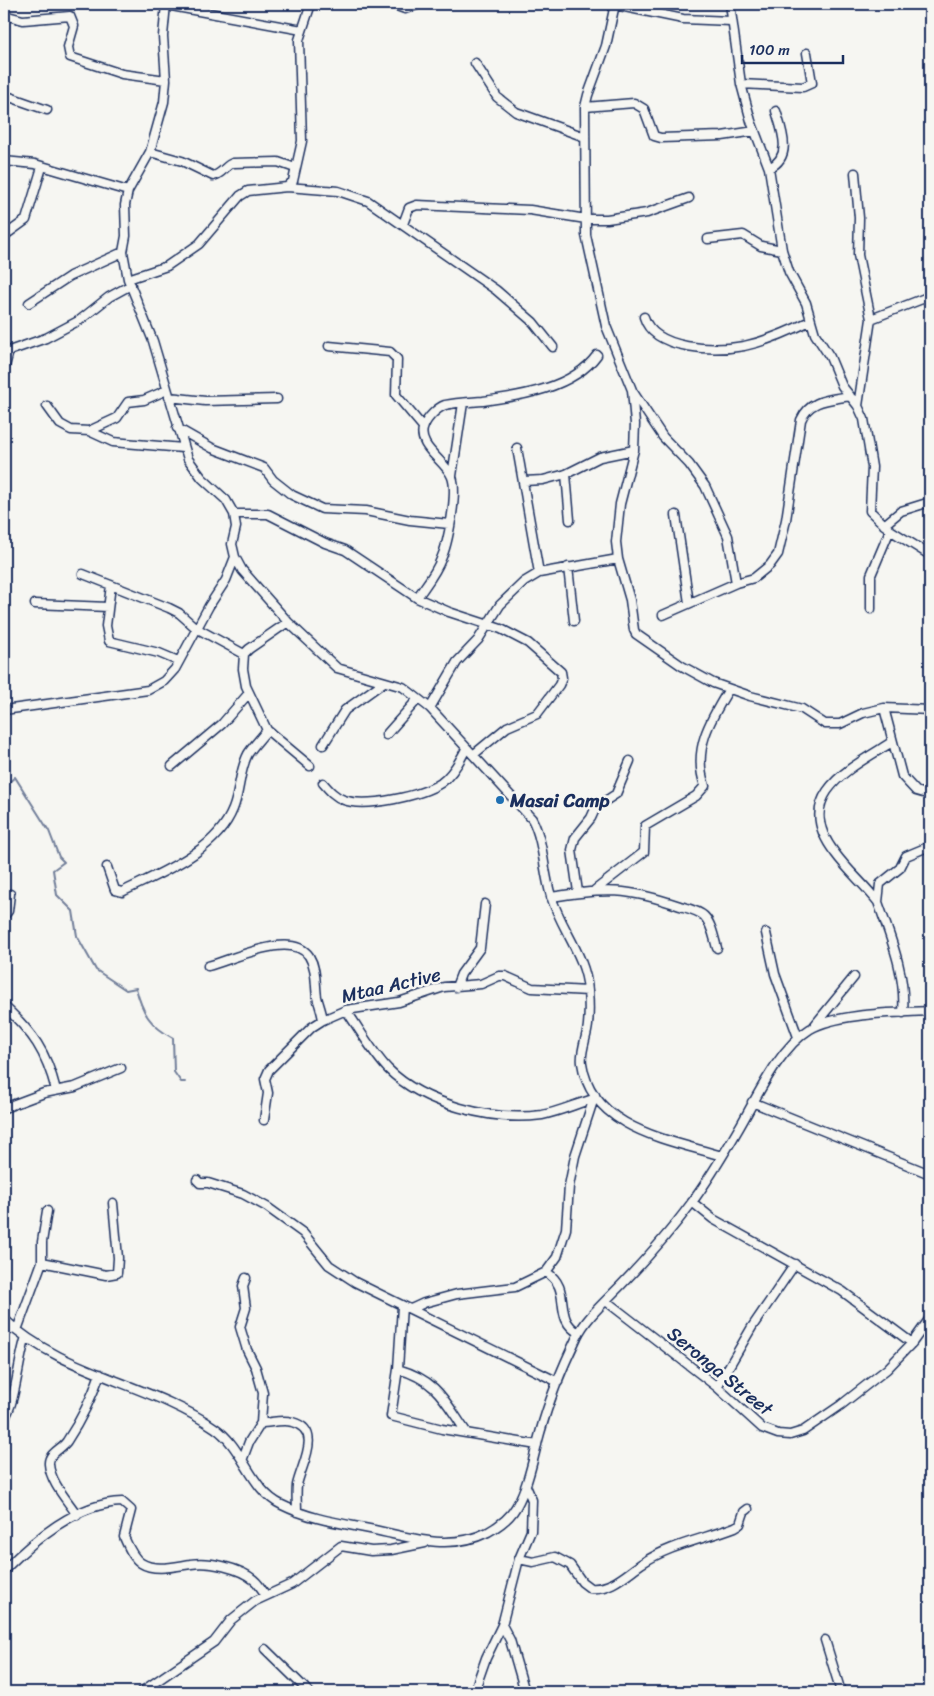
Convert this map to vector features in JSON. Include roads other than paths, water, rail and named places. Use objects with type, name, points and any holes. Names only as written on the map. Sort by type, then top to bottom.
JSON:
[{"type":"street","points":[[302,30],[166,4],[163,36],[166,80],[164,102],[150,152],[128,191],[125,205],[126,236],[123,252],[130,282],[153,341],[183,448],[194,468],[226,500],[234,514],[236,527],[232,544],[235,557],[259,591],[288,622],[337,668],[403,687],[418,698],[430,708],[532,818],[538,831],[551,897],[584,966],[588,991],[588,1024],[581,1062],[594,1097],[611,1115],[621,1122],[666,1140],[722,1156]]},
{"type":"street","points":[[287,187],[293,181],[302,141],[299,52],[302,30],[311,4]]},
{"type":"street","points":[[391,4],[406,9],[420,4]]},
{"type":"street","points":[[730,4],[741,84],[769,168],[782,250],[788,272],[806,303],[815,334],[830,357],[838,377],[858,406],[864,419],[871,453],[870,511],[887,527],[930,555]]},
{"type":"street","points":[[731,21],[684,19],[615,5],[606,46],[588,95],[585,137],[586,234],[606,326],[632,390],[663,437],[689,464],[705,486],[728,536],[736,583]]},
{"type":"street","points":[[4,15],[23,20],[70,16],[74,26],[68,47],[70,57],[122,74],[166,80]]},
{"type":"street","points":[[741,84],[803,88],[808,86],[812,83],[807,53]]},
{"type":"street","points":[[475,63],[497,97],[516,112],[585,137]]},
{"type":"street","points":[[4,94],[47,110]]},
{"type":"street","points":[[586,107],[634,103],[644,109],[654,136],[661,138],[715,137],[755,130]]},
{"type":"street","points":[[769,168],[777,164],[784,152],[784,143],[776,111]]},
{"type":"street","points":[[150,152],[182,161],[213,176],[221,174],[229,164],[233,163],[278,162],[296,168]]},
{"type":"street","points":[[4,161],[42,167],[128,191]]},
{"type":"street","points":[[4,236],[26,220],[42,167]]},
{"type":"street","points":[[855,173],[859,218],[858,256],[871,319],[858,406]]},
{"type":"street","points":[[4,370],[6,351],[46,338],[80,320],[130,282],[168,266],[199,244],[240,196],[248,191],[287,187],[315,187],[350,194],[368,201],[496,290],[533,322],[553,347]]},
{"type":"street","points":[[403,224],[409,208],[417,204],[530,210],[586,219],[630,217],[667,207],[689,198]]},
{"type":"street","points":[[708,239],[743,235],[762,246],[782,250]]},
{"type":"street","points":[[28,303],[70,276],[123,252]]},
{"type":"street","points":[[871,319],[930,296]]},
{"type":"street","points":[[644,318],[646,324],[656,335],[676,344],[694,347],[745,346],[810,321]]},
{"type":"street","points":[[329,346],[382,350],[395,355],[397,359],[396,395],[423,427]]},
{"type":"street","points":[[452,476],[425,443],[423,436],[423,427],[436,410],[445,406],[485,400],[553,385],[581,371],[597,355]]},
{"type":"street","points":[[632,390],[635,424],[634,450],[620,504],[616,542],[618,559],[626,579],[636,634],[682,666],[729,689],[802,709],[825,724],[840,724],[863,713],[884,708],[930,710]]},
{"type":"street","points":[[89,431],[117,418],[128,402],[168,394],[205,401],[277,399]]},
{"type":"street","points":[[663,614],[736,583],[754,578],[770,565],[778,554],[795,472],[802,420],[806,410],[812,404],[850,396]]},
{"type":"street","points":[[417,598],[441,561],[446,547],[453,497],[452,476],[463,403]]},
{"type":"street","points":[[47,406],[52,415],[66,428],[89,431],[113,442],[183,448]]},
{"type":"street","points":[[177,428],[212,448],[264,468],[273,480],[292,495],[322,509],[366,511],[410,520],[449,524]]},
{"type":"street","points":[[517,448],[539,573]]},
{"type":"street","points":[[524,481],[543,480],[566,474],[600,457],[634,450]]},
{"type":"street","points":[[566,474],[570,520]]},
{"type":"street","points":[[871,609],[871,575],[887,527],[902,511],[930,502]]},
{"type":"street","points":[[234,514],[268,514],[277,517],[325,544],[353,554],[417,598],[501,629],[528,643],[562,672],[562,678],[537,714],[507,727],[473,755]]},
{"type":"street","points":[[676,515],[688,603]]},
{"type":"street","points":[[4,710],[148,690],[164,681],[226,580],[235,557]]},
{"type":"street","points":[[430,708],[457,662],[478,640],[500,605],[524,582],[539,573],[618,559]]},
{"type":"street","points":[[568,567],[574,621]]},
{"type":"street","points":[[83,574],[169,608],[179,613],[196,628],[244,654]]},
{"type":"street","points":[[111,585],[106,626],[109,641],[159,653],[178,661]]},
{"type":"street","points":[[35,604],[108,607]]},
{"type":"street","points":[[288,622],[244,654],[243,668],[249,693],[267,730],[310,766]]},
{"type":"street","points":[[323,745],[345,710],[384,682]]},
{"type":"street","points":[[595,890],[644,852],[645,826],[692,799],[706,786],[700,772],[702,740],[710,719],[729,689]]},
{"type":"street","points":[[172,766],[222,724],[249,693]]},
{"type":"street","points":[[386,735],[418,698]]},
{"type":"street","points":[[884,708],[897,765],[909,786],[916,791],[930,795]]},
{"type":"street","points":[[106,867],[115,890],[122,892],[177,863],[207,843],[220,830],[233,811],[248,754],[267,730]]},
{"type":"street","points":[[892,742],[835,781],[825,792],[819,812],[826,841],[878,902],[900,967],[904,997],[903,1013]]},
{"type":"street","points":[[323,784],[335,796],[345,800],[366,803],[401,797],[427,790],[442,782],[458,764],[466,749]]},
{"type":"street","points":[[578,892],[572,850],[575,838],[591,818],[596,807],[616,794],[630,761]]},
{"type":"street","points":[[878,902],[880,884],[900,868],[906,856],[930,846]]},
{"type":"street","points":[[551,897],[595,890],[628,891],[703,915],[710,925],[717,948]]},
{"type":"street","points":[[4,916],[8,911],[10,894]]},
{"type":"street","points":[[456,987],[462,974],[480,948],[485,904]]},
{"type":"street","points":[[766,933],[775,974],[798,1037]]},
{"type":"street","points":[[208,966],[264,947],[291,946],[300,948],[310,957],[317,980],[317,995],[323,1020]]},
{"type":"street","name":"Mtaa Active","points":[[264,1120],[268,1093],[266,1079],[268,1070],[312,1026],[346,1010],[399,1002],[429,990],[481,984],[499,976],[506,976],[532,988],[588,991]]},
{"type":"street","points":[[813,1028],[854,977]]},
{"type":"street","points":[[4,1006],[24,1024],[42,1049],[50,1066],[56,1090]]},
{"type":"street","points":[[346,1010],[389,1070],[428,1096],[457,1108],[484,1114],[542,1115],[594,1097]]},
{"type":"street","points":[[4,1319],[26,1337],[100,1374],[149,1393],[218,1429],[243,1458],[269,1497],[297,1512],[323,1521],[377,1530],[429,1542],[453,1543],[475,1538],[498,1527],[514,1510],[526,1486],[537,1445],[558,1382],[578,1333],[654,1251],[692,1202],[722,1156],[752,1102],[798,1037],[813,1028],[836,1019],[930,1011]]},
{"type":"street","points":[[4,1108],[56,1090],[75,1087],[121,1068]]},
{"type":"street","points":[[411,1309],[424,1303],[457,1294],[515,1287],[546,1272],[557,1257],[566,1229],[569,1186],[594,1097]]},
{"type":"street","points":[[752,1102],[930,1174]]},
{"type":"street","points":[[197,1180],[200,1183],[208,1183],[243,1194],[267,1206],[303,1233],[330,1266],[362,1286],[558,1382]]},
{"type":"street","points":[[692,1202],[712,1218],[842,1291],[912,1343]]},
{"type":"street","points":[[42,1262],[106,1275],[116,1273],[118,1258],[113,1203]]},
{"type":"street","points":[[4,1333],[15,1329],[42,1262],[42,1242],[47,1210]]},
{"type":"street","points":[[717,1387],[752,1327],[795,1264]]},
{"type":"street","points":[[546,1272],[559,1283],[564,1302],[564,1320],[571,1329],[578,1333]]},
{"type":"street","points":[[243,1458],[249,1442],[261,1423],[263,1392],[262,1384],[242,1339],[240,1327],[246,1308],[243,1286],[246,1278]]},
{"type":"street","name":"Seronga Street","points":[[606,1301],[717,1387],[762,1428],[778,1434],[790,1435],[803,1431],[841,1405],[887,1369],[912,1343],[930,1318]]},
{"type":"street","points":[[402,1306],[398,1369],[391,1416],[467,1433],[537,1445]]},
{"type":"street","points":[[4,1420],[11,1404],[19,1357],[26,1337]]},
{"type":"street","points":[[398,1369],[414,1374],[432,1384],[441,1393],[467,1433]]},
{"type":"street","points":[[77,1516],[59,1489],[48,1464],[50,1456],[68,1440],[85,1411],[100,1374]]},
{"type":"street","points":[[261,1423],[291,1421],[299,1426],[308,1436],[310,1447],[303,1461],[297,1486],[297,1512]]},
{"type":"street","points":[[474,1692],[486,1658],[502,1625],[519,1559],[531,1530],[533,1519],[532,1500],[526,1486]]},
{"type":"street","points":[[4,1570],[42,1535],[97,1506],[122,1502],[131,1510],[124,1537],[135,1557],[142,1564],[153,1567],[174,1567],[194,1564],[225,1566],[254,1580],[266,1596]]},
{"type":"street","points":[[519,1559],[533,1562],[555,1557],[570,1565],[582,1582],[590,1588],[606,1586],[627,1576],[648,1560],[670,1549],[735,1527],[740,1524],[744,1512],[748,1509]]},
{"type":"street","points":[[141,1692],[179,1664],[191,1659],[209,1646],[231,1620],[255,1600],[292,1584],[341,1546],[371,1551],[391,1550],[429,1542]]},
{"type":"street","points":[[502,1625],[510,1640],[525,1692]]},
{"type":"street","points":[[825,1640],[841,1692]]},
{"type":"street","points":[[265,1649],[309,1692]]},
{"type":"waterway","points":[[4,781],[8,783],[15,777],[49,831],[59,857],[64,862],[53,870],[57,895],[73,911],[77,936],[96,970],[126,990],[136,988],[148,1018],[158,1028],[173,1038],[174,1072],[181,1082],[185,1082]]},
{"type":"place","name":"Masai Camp","points":[[500,800]]}]
